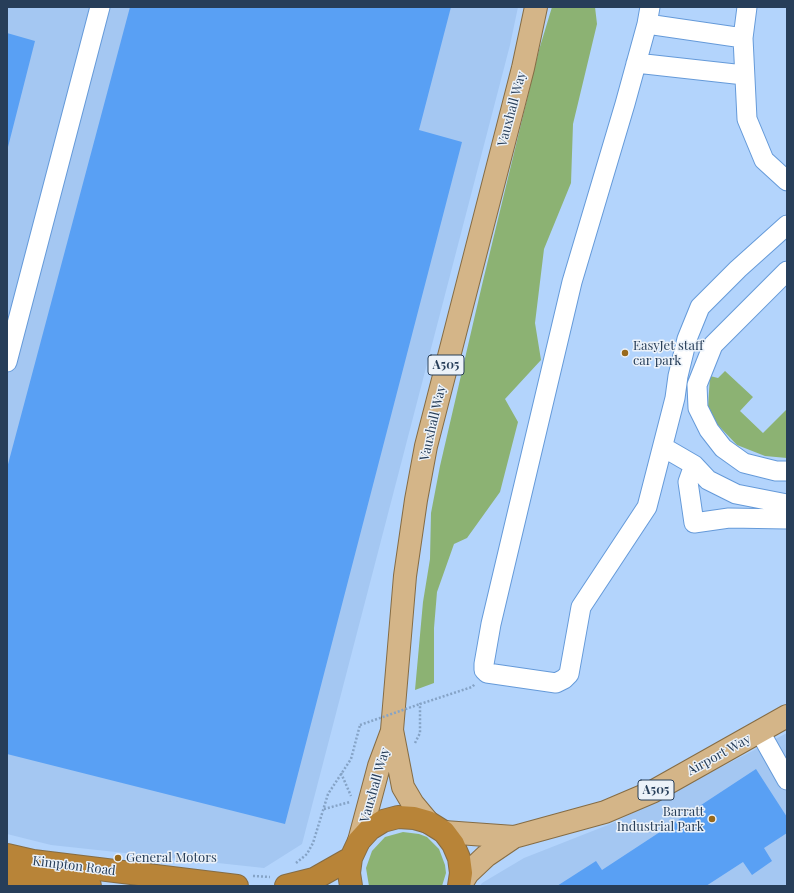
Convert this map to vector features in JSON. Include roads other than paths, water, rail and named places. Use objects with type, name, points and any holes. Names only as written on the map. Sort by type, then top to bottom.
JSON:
[{"type":"highway","points":[[286,886],[314,879],[355,849],[370,829],[398,817],[414,818],[436,827],[453,844],[459,858],[461,873],[460,886]]},
{"type":"highway","points":[[351,886],[349,873],[355,849]]},
{"type":"highway","name":"Kimpton Road","points":[[7,855],[34,861],[237,886]]},
{"type":"highway","name":"Kimpton Road","points":[[7,877],[79,885]]},
{"type":"main road","name":"Vauxhall Way","points":[[355,849],[379,766],[392,730],[405,576],[416,500],[425,454],[523,68],[536,7]]},
{"type":"main road","name":"Airport Way","points":[[460,886],[468,873],[482,860],[514,837],[605,812],[652,792],[787,716]]},
{"type":"main road","name":"Vauxhall Way","points":[[392,730],[403,787],[412,804],[436,827]]},
{"type":"main road","name":"Airport Way","points":[[436,827],[514,837]]},
{"type":"lane","points":[[7,362],[100,7]]},
{"type":"lane","points":[[746,7],[742,38],[747,119],[764,160],[787,181]]},
{"type":"lane","points":[[742,38],[648,15],[636,63],[572,282],[491,624],[484,664],[484,670],[487,673],[556,683],[564,680],[569,674],[581,607],[648,507],[687,340],[700,307],[738,269],[787,225]]},
{"type":"lane","points":[[636,63],[744,75]]},
{"type":"lane","points":[[787,271],[713,345],[697,385],[698,408],[709,430],[723,448],[744,463],[776,471],[787,471]]},
{"type":"lane","points":[[663,447],[694,465],[708,480],[736,494],[787,504]]},
{"type":"lane","points":[[694,465],[688,482],[694,523],[729,518],[787,519]]},
{"type":"lane","points":[[760,732],[787,780]]},
{"type":"place","name":"EasyJet staff car park","points":[[625,353]]},
{"type":"place","name":"Barratt Industrial Park","points":[[712,819]]},
{"type":"place","name":"General Motors","points":[[118,858]]}]
